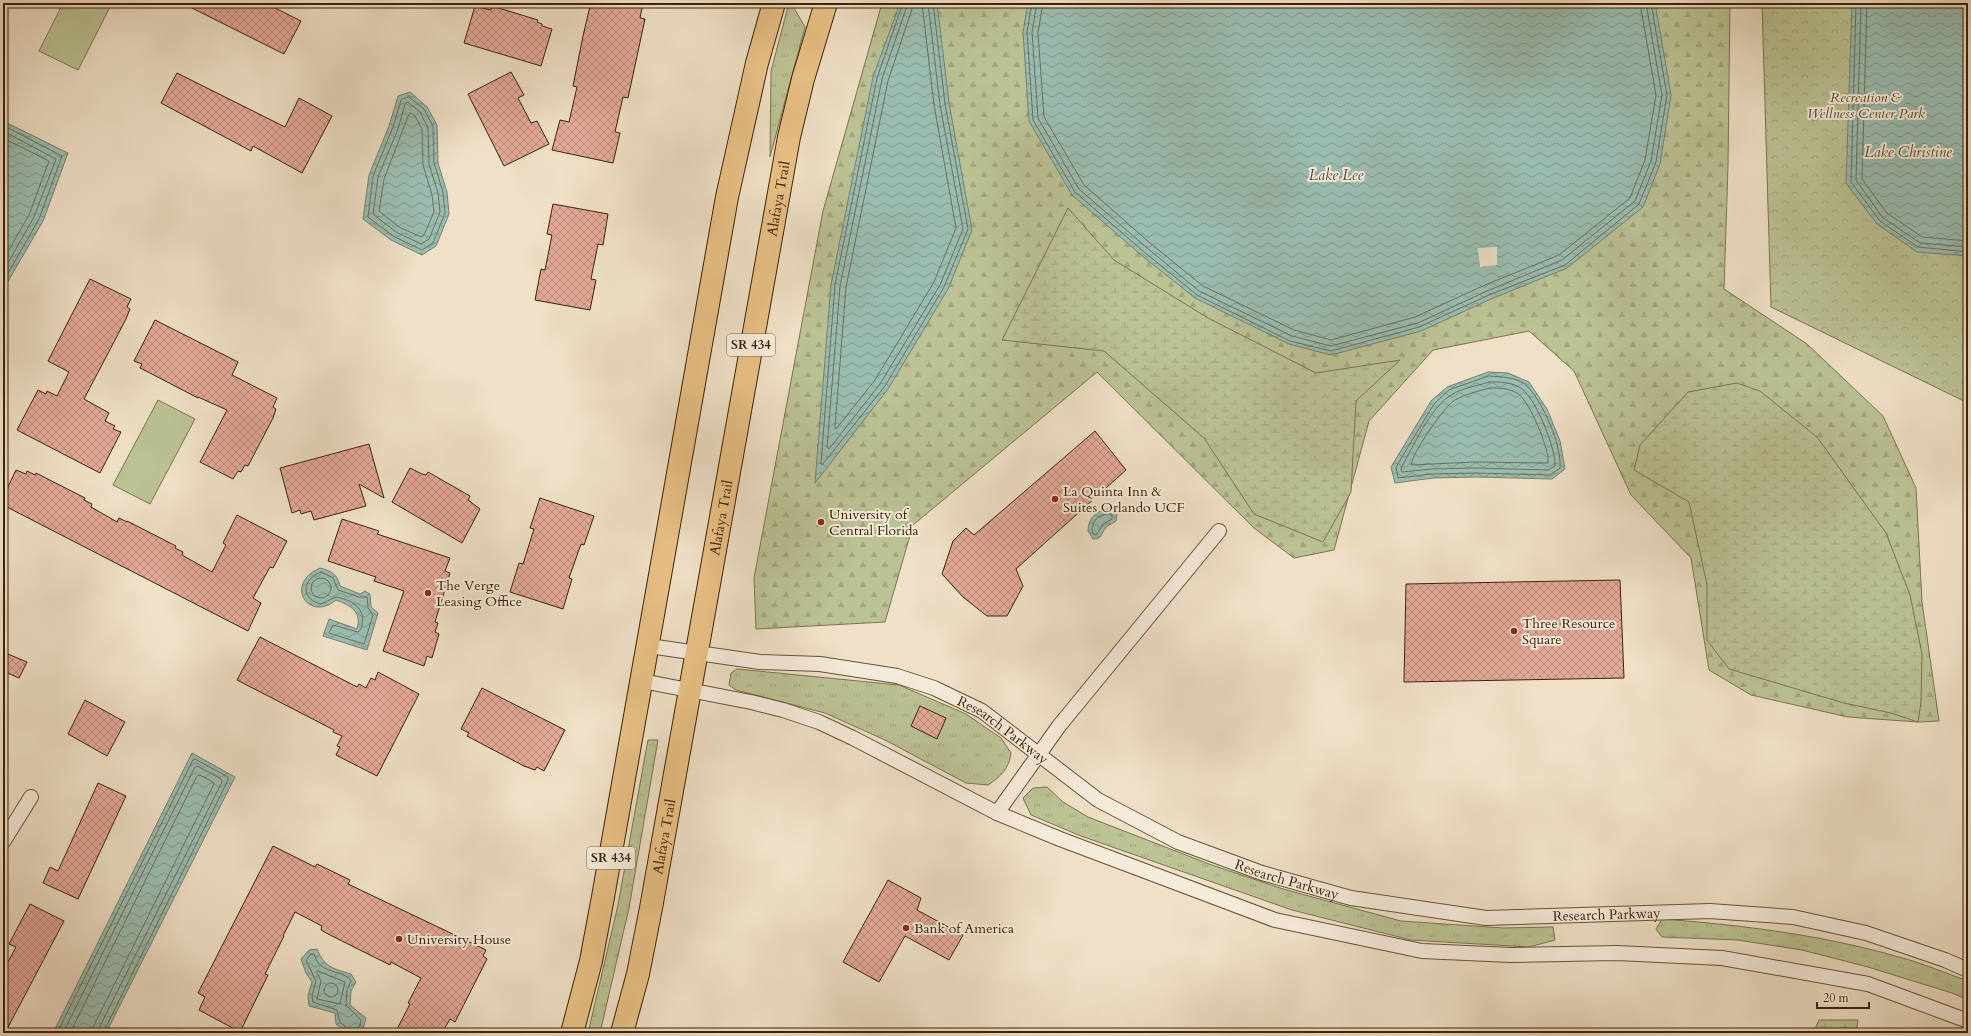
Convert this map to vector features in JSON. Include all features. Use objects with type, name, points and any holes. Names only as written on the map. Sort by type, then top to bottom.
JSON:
[{"type":"main road","name":"SR 434","points":[[572,1033],[599,919],[727,197],[757,63],[774,3]]},
{"type":"main road","points":[[806,3],[819,23]]},
{"type":"main road","name":"Alafaya Trail","points":[[622,1033],[638,974],[789,137],[819,23],[826,3]]},
{"type":"street","points":[[997,813],[1059,726],[1219,531]]},
{"type":"street","name":"Research Parkway","points":[[648,646],[760,662],[820,664],[897,676],[934,688],[982,711],[1098,800],[1178,842],[1262,873],[1351,898],[1486,918],[1710,911],[1793,917],[1866,934],[1945,960],[1968,970]]},
{"type":"street","points":[[642,682],[783,710],[819,722],[853,738],[997,813],[1060,840],[1275,920],[1422,951],[1511,955],[1617,953],[1722,958],[1868,984],[1968,1021]]},
{"type":"street","points":[[3,842],[31,797]]},
{"type":"green space","points":[[63,3],[112,3],[78,70],[39,51]]},
{"type":"green space","points":[[789,3],[791,3],[805,27],[770,157],[771,71]]},
{"type":"green space","points":[[882,3],[1730,3],[1728,165],[1724,289],[1807,344],[1883,416],[1916,488],[1922,602],[1939,721],[1918,722],[1848,717],[1751,695],[1709,670],[1691,558],[1631,495],[1574,371],[1529,331],[1433,350],[1369,421],[1334,550],[1294,558],[1254,528],[1097,372],[913,525],[885,622],[756,629],[754,578],[823,211]]},
{"type":"green space","name":"Recreation & Wellness Center Park","points":[[1762,3],[1968,3],[1968,403],[1771,307]]},
{"type":"green space","points":[[1068,208],[1114,260],[1208,318],[1316,373],[1400,360],[1356,401],[1351,492],[1323,542],[1254,514],[1204,438],[1104,351],[1002,340]]},
{"type":"green space","points":[[1737,383],[1760,391],[1817,437],[1886,533],[1910,595],[1922,654],[1921,702],[1918,722],[1891,713],[1844,703],[1729,669],[1707,640],[1707,585],[1689,502],[1634,470],[1640,445],[1688,392]]},
{"type":"green space","points":[[158,400],[195,419],[150,504],[113,485]]},
{"type":"green space","points":[[737,669],[899,685],[966,714],[1001,738],[1011,753],[1010,759],[1004,772],[988,785],[966,783],[885,740],[825,713],[736,690],[729,685],[731,673]]},
{"type":"green space","points":[[648,740],[658,740],[629,908],[600,1033],[588,1033],[618,905]]},
{"type":"green space","points":[[1047,787],[1063,802],[1088,817],[1209,864],[1283,889],[1401,921],[1503,928],[1553,927],[1555,940],[1529,947],[1411,940],[1292,910],[1081,836],[1031,815],[1023,798],[1033,788]]},
{"type":"green space","points":[[1662,919],[1722,924],[1782,932],[1870,949],[1916,962],[1968,981],[1968,1000],[1952,993],[1868,967],[1802,950],[1738,940],[1662,937],[1656,929]]},
{"type":"green space","points":[[1819,1020],[1858,1020],[1856,1033],[1813,1033]]},
{"type":"water","points":[[900,3],[937,3],[949,103],[972,230],[948,289],[888,389],[815,483],[831,285],[873,77]]},
{"type":"water","name":"Lake Lee","points":[[1028,3],[1655,3],[1671,95],[1660,164],[1643,207],[1567,268],[1491,299],[1421,331],[1331,355],[1289,344],[1195,298],[1140,254],[1072,195],[1029,121],[1023,32]]},
{"type":"water","name":"Lake Christine","points":[[1852,3],[1968,3],[1968,256],[1917,252],[1877,224],[1846,183]]},
{"type":"water","points":[[410,92],[427,107],[437,125],[438,163],[447,192],[449,214],[436,246],[422,255],[391,240],[363,219],[369,175],[389,126],[398,96]]},
{"type":"water","points":[[3,121],[68,153],[43,221],[3,290]]},
{"type":"water","points":[[1488,372],[1508,373],[1529,382],[1547,409],[1560,441],[1565,469],[1552,479],[1475,477],[1433,478],[1395,483],[1391,467],[1431,401],[1447,387]]},
{"type":"water","points":[[1107,509],[1117,514],[1116,521],[1106,527],[1100,537],[1093,539],[1088,531],[1089,523],[1096,514]]},
{"type":"water","points":[[320,568],[328,570],[336,576],[340,586],[360,594],[365,591],[370,594],[371,607],[378,613],[367,650],[323,636],[329,619],[357,629],[358,618],[357,613],[351,607],[336,600],[326,606],[317,607],[309,604],[304,599],[302,591],[303,583],[309,575]]},
{"type":"water","points":[[192,753],[235,777],[106,1033],[53,1033]]},
{"type":"water","points":[[317,949],[326,964],[351,974],[356,982],[351,991],[350,1005],[366,1018],[363,1029],[355,1033],[346,1032],[336,1024],[335,1013],[309,1006],[308,995],[312,982],[306,973],[301,959],[309,950]]},
{"type":"water","points":[[1679,1030],[1777,1031],[1777,1033],[1679,1033]]},
{"type":"pier","points":[[1497,247],[1497,265],[1480,267],[1478,248]]},
{"type":"building","points":[[182,3],[265,3],[301,21],[284,54]]},
{"type":"building","points":[[595,3],[643,3],[640,18],[645,19],[628,98],[623,97],[615,132],[620,133],[613,163],[552,150],[560,120],[569,122],[577,87],[573,86],[583,36],[590,6],[595,7]]},
{"type":"building","points":[[475,6],[491,10],[492,6],[538,20],[537,22],[542,24],[542,26],[552,29],[541,66],[464,43]]},
{"type":"building","points":[[511,72],[524,95],[518,98],[531,123],[537,121],[549,144],[504,166],[468,94]]},
{"type":"building","points":[[177,73],[285,127],[299,98],[332,116],[302,173],[253,146],[251,151],[161,103]]},
{"type":"building","points":[[553,204],[608,214],[603,245],[598,244],[591,279],[596,280],[590,310],[535,300],[541,269],[545,270],[552,235],[547,234]]},
{"type":"building","points":[[90,279],[131,299],[127,307],[130,309],[126,319],[84,399],[109,413],[105,421],[115,426],[113,429],[121,432],[100,473],[17,430],[38,390],[46,394],[47,391],[57,396],[69,372],[48,361]]},
{"type":"building","points":[[155,320],[238,362],[232,375],[277,398],[273,407],[276,409],[273,418],[248,466],[245,465],[241,472],[238,471],[233,479],[200,462],[227,410],[198,398],[140,368],[142,364],[134,361]]},
{"type":"building","name":"La Quinta Inn & Suites Orlando UCF","points":[[1095,431],[1126,470],[1016,569],[1023,586],[1007,616],[987,616],[963,597],[942,574],[953,541],[966,528],[974,535]]},
{"type":"building","points":[[369,444],[384,498],[359,484],[366,506],[314,520],[311,511],[301,514],[300,510],[292,513],[280,468]]},
{"type":"building","points":[[410,468],[426,475],[428,472],[470,496],[468,500],[480,509],[462,543],[392,502]]},
{"type":"building","points":[[16,470],[26,474],[27,471],[35,475],[36,473],[85,498],[84,500],[92,504],[91,507],[117,522],[119,518],[127,521],[176,546],[175,548],[183,552],[182,555],[212,572],[226,545],[223,543],[237,515],[287,541],[273,568],[270,567],[253,598],[261,603],[248,631],[3,505],[3,497]]},
{"type":"building","points":[[540,498],[594,516],[584,545],[581,544],[569,578],[572,579],[563,609],[510,592],[519,563],[523,564],[534,529],[530,528]]},
{"type":"building","name":"The Verge Leasing Office","points":[[342,519],[379,531],[377,534],[450,558],[445,571],[450,573],[435,622],[438,623],[435,632],[439,634],[432,658],[427,656],[424,666],[383,651],[404,591],[374,581],[376,577],[328,561]]},
{"type":"building","name":"Three Resource Square","points":[[1620,580],[1624,678],[1404,682],[1406,584]]},
{"type":"building","points":[[260,637],[357,687],[359,684],[366,688],[371,678],[375,680],[378,672],[419,694],[377,776],[336,755],[340,747],[337,746],[342,736],[333,732],[334,730],[237,680]]},
{"type":"building","points":[[3,652],[27,662],[19,678],[3,671]]},
{"type":"building","points":[[482,688],[565,730],[544,771],[537,767],[535,770],[524,766],[467,736],[469,733],[461,729]]},
{"type":"building","points":[[85,700],[125,722],[107,756],[68,734]]},
{"type":"building","points":[[920,706],[946,718],[937,739],[911,726]]},
{"type":"building","points":[[98,783],[126,796],[78,899],[43,883],[50,867],[58,871]]},
{"type":"building","name":"University House","points":[[273,846],[315,867],[317,864],[350,880],[348,884],[486,950],[483,956],[487,959],[455,1022],[450,1019],[442,1033],[395,1033],[421,978],[391,962],[390,965],[330,935],[321,930],[322,926],[295,912],[265,974],[268,975],[240,1032],[199,1010],[205,997],[198,993]]},
{"type":"building","name":"Bank of America","points":[[888,880],[921,898],[917,910],[963,935],[949,960],[905,936],[879,982],[843,962]]},
{"type":"building","points":[[30,904],[64,921],[5,1033],[3,1033],[3,971],[16,947],[9,944]]},
{"type":"place","name":"La Quinta Inn & Suites Orlando UCF","points":[[1055,499]]},
{"type":"place","name":"University of Central Florida","points":[[821,522]]},
{"type":"place","name":"The Verge Leasing Office","points":[[428,593]]},
{"type":"place","name":"Three Resource Square","points":[[1514,631]]},
{"type":"place","name":"Bank of America","points":[[906,928]]},
{"type":"place","name":"University House","points":[[399,939]]}]
